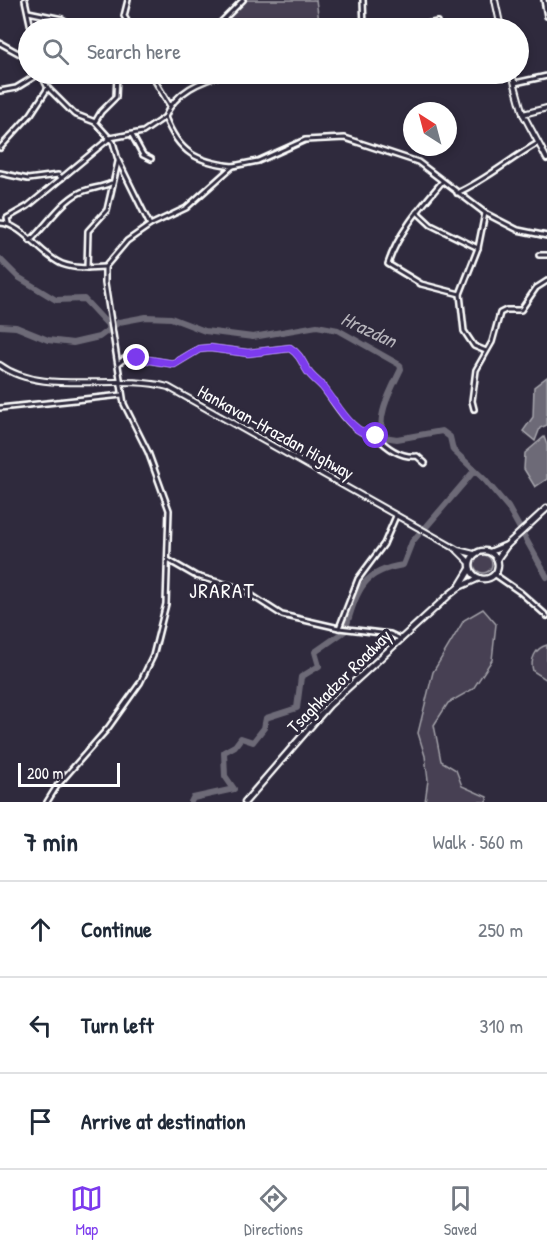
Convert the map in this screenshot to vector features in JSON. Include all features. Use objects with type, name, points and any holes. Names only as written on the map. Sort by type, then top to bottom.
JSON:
[{"type":"main road","points":[[495,0],[499,18]]},
{"type":"main road","points":[[515,84],[523,114],[547,159]]},
{"type":"main road","points":[[523,114],[547,108]]},
{"type":"main road","name":"Hankavan-Hrazdan Highway","points":[[0,365],[16,375],[35,381],[120,381],[168,387],[458,550],[474,554]]},
{"type":"main road","points":[[497,559],[507,545],[547,508]]},
{"type":"main road","points":[[490,552],[497,559],[498,566],[494,574],[487,579],[479,578],[470,569],[474,554],[481,551],[490,552],[507,545]]},
{"type":"main road","name":"Hankavan-Hrazdan Highway","points":[[458,550],[470,563]]},
{"type":"main road","name":"Tsaghkadzor Roadway","points":[[246,802],[329,705],[459,587],[470,569]]},
{"type":"main road","name":"Tsaghkadzor Roadway","points":[[459,587],[479,578]]},
{"type":"street","points":[[25,0],[29,18]]},
{"type":"street","points":[[125,18],[128,0]]},
{"type":"street","points":[[225,18],[243,0]]},
{"type":"street","points":[[363,0],[364,18]]},
{"type":"street","points":[[544,0],[546,16]]},
{"type":"street","points":[[28,12],[57,18]]},
{"type":"street","points":[[0,43],[18,53]]},
{"type":"street","points":[[529,80],[547,76]]},
{"type":"street","points":[[0,91],[16,88],[23,84]]},
{"type":"street","points":[[46,84],[74,114],[95,122],[110,138],[118,160],[150,225]]},
{"type":"street","points":[[95,122],[101,112],[116,97],[117,84]]},
{"type":"street","points":[[157,84],[170,106]]},
{"type":"street","points":[[8,223],[7,218],[28,206],[110,138],[143,132],[165,117],[170,106],[183,93],[197,84]]},
{"type":"street","points":[[0,148],[31,114],[48,88]]},
{"type":"street","points":[[165,117],[182,147],[193,157],[213,164],[233,166],[258,161],[305,140],[338,137],[418,162],[485,213],[518,230],[547,236]]},
{"type":"street","points":[[132,135],[143,155],[151,159]]},
{"type":"street","points":[[457,193],[479,183],[513,157],[538,143]]},
{"type":"street","points":[[87,268],[88,231],[107,210],[118,160]]},
{"type":"street","points":[[47,802],[57,786],[114,720],[146,671],[153,656],[166,604],[165,576],[168,561],[169,510],[154,464],[130,419],[122,395],[105,267],[127,241],[150,225],[186,208],[233,166]]},
{"type":"street","points":[[0,173],[28,179],[58,175],[63,178]]},
{"type":"street","points":[[442,182],[417,212],[393,248],[388,264],[421,284],[460,294]]},
{"type":"street","points":[[30,241],[51,222],[59,208],[79,193],[99,189],[112,183]]},
{"type":"street","points":[[417,212],[431,225],[478,248]]},
{"type":"street","points":[[485,213],[478,248],[460,294],[464,331],[474,346],[486,351]]},
{"type":"street","points":[[0,223],[8,223],[63,264],[87,268],[105,267]]},
{"type":"street","points":[[540,255],[547,255]]},
{"type":"street","points":[[474,409],[472,401],[476,370],[492,342],[501,313],[506,310],[520,310],[536,288],[547,281]]},
{"type":"street","points":[[119,363],[124,359],[137,358],[174,364],[199,349],[210,348],[248,353],[290,348],[300,355],[307,370],[322,385],[337,410],[368,436],[376,436],[385,446],[406,457],[417,456],[425,463]]},
{"type":"street","points":[[0,408],[122,395]]},
{"type":"street","points":[[339,628],[358,579],[384,544],[396,516]]},
{"type":"street","points":[[168,561],[196,576],[240,588],[282,615],[339,628],[390,634],[401,639]]},
{"type":"street","points":[[494,574],[520,592],[547,616]]},
{"type":"shaded area","points":[[245,0],[316,0],[319,18],[228,18]]},
{"type":"shaded area","points":[[547,377],[547,425],[540,428],[535,441],[523,431],[533,417],[534,387]]},
{"type":"shaded area","points":[[544,437],[547,445],[547,479],[535,487],[524,469],[525,453]]},
{"type":"shaded area","points":[[483,555],[489,558],[492,564],[489,570],[483,573],[477,570],[474,564],[477,558]]},
{"type":"shaded area","points":[[483,609],[496,624],[492,660],[473,689],[448,703],[434,725],[441,761],[456,770],[462,786],[487,797],[487,802],[425,802],[428,780],[425,756],[418,733],[433,672],[464,620]]},
{"type":"shaded area","points":[[547,645],[547,680],[533,671],[532,663],[539,649]]},
{"type":"waterway","name":"Hrazdan","points":[[0,259],[18,277],[56,300],[84,299],[110,327]]},
{"type":"waterway","name":"Hrazdan","points":[[0,326],[16,327],[48,340],[73,343],[99,337],[119,322],[146,317],[171,318],[205,331],[253,337],[317,326],[338,330],[400,365],[401,369],[383,412],[384,437],[397,439],[442,431],[450,437],[453,450],[485,480],[508,507],[547,577]]},
{"type":"waterway","points":[[427,526],[474,471]]},
{"type":"waterway","points":[[347,624],[355,600],[365,583],[379,572],[403,565],[412,542],[418,535]]},
{"type":"waterway","points":[[191,802],[193,798],[234,789],[225,776],[224,752],[235,746],[241,738],[253,742],[264,728],[266,718],[297,708],[301,677],[319,666],[315,652],[345,631]]},
{"type":"district","name":"JRARAT","points":[[222,590]]},
{"type":"route","points":[[137,358],[174,364],[199,349],[210,348],[248,353],[290,348],[300,355],[307,370],[316,382],[322,385],[337,410],[368,436],[376,436]]}]
